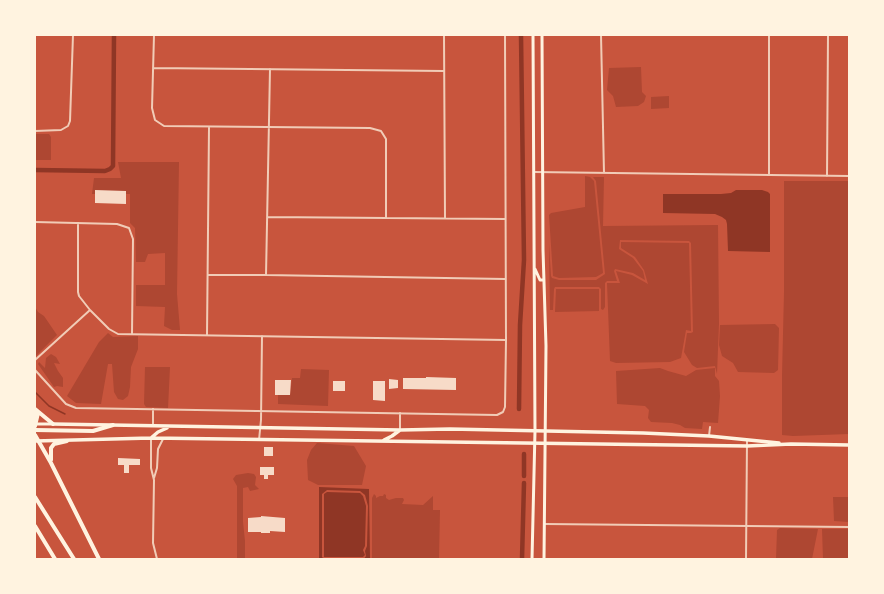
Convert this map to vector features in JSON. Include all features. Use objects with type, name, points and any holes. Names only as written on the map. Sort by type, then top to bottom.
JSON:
[{"type":"highway","points":[[35,409],[53,424]]},
{"type":"highway","points":[[35,425],[38,413]]},
{"type":"highway","points":[[35,430],[93,430],[114,424]]},
{"type":"highway","points":[[35,435],[37,441],[51,463],[99,559]]},
{"type":"highway","points":[[51,463],[51,448],[54,444],[67,441]]},
{"type":"highway","points":[[35,497],[74,559]]},
{"type":"highway","points":[[35,526],[55,559]]},
{"type":"main road","points":[[532,559],[535,443],[533,35]]},
{"type":"main road","points":[[542,35],[542,172],[546,346],[544,431],[544,559]]},
{"type":"main road","points":[[534,268],[540,280],[544,280]]},
{"type":"main road","points":[[35,425],[114,424],[153,427],[535,430],[709,436],[791,444]]},
{"type":"main road","points":[[151,438],[158,432],[170,427]]},
{"type":"main road","points":[[381,441],[400,430]]},
{"type":"main road","points":[[673,445],[679,443],[704,443],[707,442],[709,436]]},
{"type":"main road","points":[[37,441],[164,438],[747,446],[791,444],[849,445]]},
{"type":"street","points":[[35,131],[61,130],[68,126],[71,117],[73,35]]},
{"type":"street","points":[[154,35],[152,108],[155,120],[164,126],[370,128],[381,131],[386,139],[386,217]]},
{"type":"street","points":[[444,35],[445,218]]},
{"type":"street","points":[[35,370],[66,404],[70,407],[76,408],[497,415],[503,412],[505,407],[506,340],[505,35]]},
{"type":"street","points":[[601,35],[604,173]]},
{"type":"street","points":[[769,35],[769,175]]},
{"type":"street","points":[[827,176],[828,35]]},
{"type":"street","points":[[154,68],[444,71]]},
{"type":"street","points":[[266,275],[270,69]]},
{"type":"street","points":[[207,335],[209,127]]},
{"type":"street","points":[[533,172],[849,176]]},
{"type":"street","points":[[268,217],[505,219]]},
{"type":"street","points":[[35,222],[117,224],[130,229],[133,239],[132,334]]},
{"type":"street","points":[[78,223],[79,296],[90,310],[112,332],[118,334],[506,340]]},
{"type":"street","points":[[208,275],[505,279]]},
{"type":"street","points":[[35,360],[90,310]]},
{"type":"street","points":[[259,440],[262,336]]},
{"type":"street","points":[[153,409],[153,427]]},
{"type":"street","points":[[400,413],[400,430]]},
{"type":"street","points":[[709,436],[710,427]]},
{"type":"street","points":[[151,438],[151,468],[154,480]]},
{"type":"street","points":[[157,559],[153,543],[154,480],[157,468],[158,449],[164,438]]},
{"type":"street","points":[[746,559],[747,440]]},
{"type":"street","points":[[544,524],[849,527]]},
{"type":"shaded area","points":[[641,67],[642,92],[646,96],[644,102],[638,106],[616,107],[613,96],[607,90],[609,68]]},
{"type":"shaded area","points":[[669,96],[669,108],[651,109],[651,97]]},
{"type":"shaded area","points":[[35,134],[49,134],[51,137],[51,160],[35,160]]},
{"type":"shaded area","points":[[118,162],[179,162],[177,294],[180,330],[172,330],[164,326],[165,307],[136,306],[136,285],[165,285],[165,253],[148,254],[145,262],[136,262],[135,228],[130,223],[130,194],[92,194],[94,178],[121,178]]},
{"type":"shaded area","points":[[585,176],[590,177],[594,181],[603,273],[596,277],[559,278],[553,276],[549,215],[551,213],[585,207]]},
{"type":"shaded area","points":[[593,177],[604,177],[603,226],[718,225],[719,324],[717,374],[715,366],[697,368],[692,365],[684,352],[687,333],[693,332],[691,243],[689,241],[620,240],[619,249],[633,258],[643,271],[645,280],[633,273],[615,269],[614,271],[617,281],[607,281],[605,283],[605,307],[603,310],[601,309],[601,289],[599,287],[555,287],[553,310],[550,310],[549,244],[552,278],[559,280],[596,280],[605,274],[596,181]]},
{"type":"shaded area","points":[[784,181],[849,181],[849,434],[782,435]]},
{"type":"shaded area","points":[[736,190],[762,190],[770,194],[770,252],[728,251],[726,220],[715,214],[663,213],[663,194],[721,194],[731,193]]},
{"type":"shaded area","points":[[621,242],[689,243],[691,331],[686,330],[681,358],[670,362],[616,363],[610,361],[607,283],[620,283],[616,271],[632,275],[648,284],[644,270],[635,257],[621,248]]},
{"type":"shaded area","points":[[556,289],[599,289],[599,311],[555,312]]},
{"type":"shaded area","points":[[35,307],[38,312],[44,316],[57,335],[35,357]]},
{"type":"shaded area","points":[[775,324],[779,328],[778,370],[774,373],[738,372],[733,363],[722,356],[719,345],[720,325]]},
{"type":"shaded area","points":[[108,333],[113,337],[138,336],[138,349],[131,367],[128,396],[123,400],[118,399],[114,392],[112,364],[108,364],[101,404],[76,403],[67,396],[99,342]]},
{"type":"shaded area","points":[[51,354],[56,357],[60,364],[54,363],[63,378],[63,387],[54,387],[38,364],[39,362],[45,368],[46,358]]},
{"type":"shaded area","points":[[145,367],[170,367],[168,408],[146,407],[144,404]]},
{"type":"shaded area","points":[[660,368],[686,376],[696,370],[715,368],[715,376],[719,381],[720,396],[718,423],[703,422],[702,429],[685,428],[672,423],[651,422],[648,418],[649,410],[645,406],[617,404],[616,371]]},
{"type":"shaded area","points":[[301,369],[329,370],[328,406],[278,404],[278,395],[290,395],[292,378],[300,378]]},
{"type":"shaded area","points":[[317,443],[354,446],[366,466],[362,485],[318,485],[308,480],[307,460],[311,450]]},
{"type":"shaded area","points":[[248,473],[254,474],[256,477],[255,485],[259,489],[250,491],[248,487],[243,488],[245,559],[237,559],[237,486],[233,479],[236,475]]},
{"type":"shaded area","points":[[319,487],[369,489],[370,559],[364,559],[366,556],[365,551],[367,546],[368,506],[365,495],[360,491],[327,490],[322,494],[322,557],[324,559],[319,559]]},
{"type":"shaded area","points":[[327,492],[360,493],[363,496],[366,506],[365,546],[363,550],[365,555],[363,557],[324,557],[324,494]]},
{"type":"shaded area","points":[[374,494],[376,498],[383,496],[384,494],[389,500],[403,498],[404,500],[402,504],[423,505],[433,496],[433,510],[440,510],[439,559],[372,559],[372,498]]},
{"type":"shaded area","points":[[833,497],[849,497],[849,522],[834,521]]},
{"type":"shaded area","points":[[780,528],[818,529],[812,559],[776,559],[777,530]]},
{"type":"shaded area","points":[[822,529],[849,529],[849,559],[823,559]]},
{"type":"building","points":[[95,190],[126,191],[126,204],[95,203]]},
{"type":"building","points":[[403,378],[456,378],[456,390],[403,389]]},
{"type":"building","points":[[389,379],[398,380],[398,388],[389,389]]},
{"type":"building","points":[[275,380],[291,380],[290,395],[275,395]]},
{"type":"building","points":[[333,381],[345,381],[345,391],[333,391]]},
{"type":"building","points":[[373,381],[385,381],[385,401],[373,400]]},
{"type":"building","points":[[264,447],[273,447],[273,456],[264,456]]},
{"type":"building","points":[[118,458],[140,459],[140,465],[129,465],[129,473],[124,473],[124,465],[118,465]]},
{"type":"building","points":[[260,467],[274,467],[274,475],[268,475],[268,479],[264,479],[264,475],[260,475]]},
{"type":"building","points":[[261,516],[285,518],[285,532],[248,532],[248,518]]},
{"type":"waterway","points":[[35,170],[105,171],[113,166],[114,35]]},
{"type":"waterway","points":[[519,409],[520,325],[524,260],[521,35]]},
{"type":"waterway","points":[[35,392],[49,406],[65,414]]},
{"type":"waterway","points":[[524,454],[524,476]]},
{"type":"waterway","points":[[522,559],[524,483]]}]
